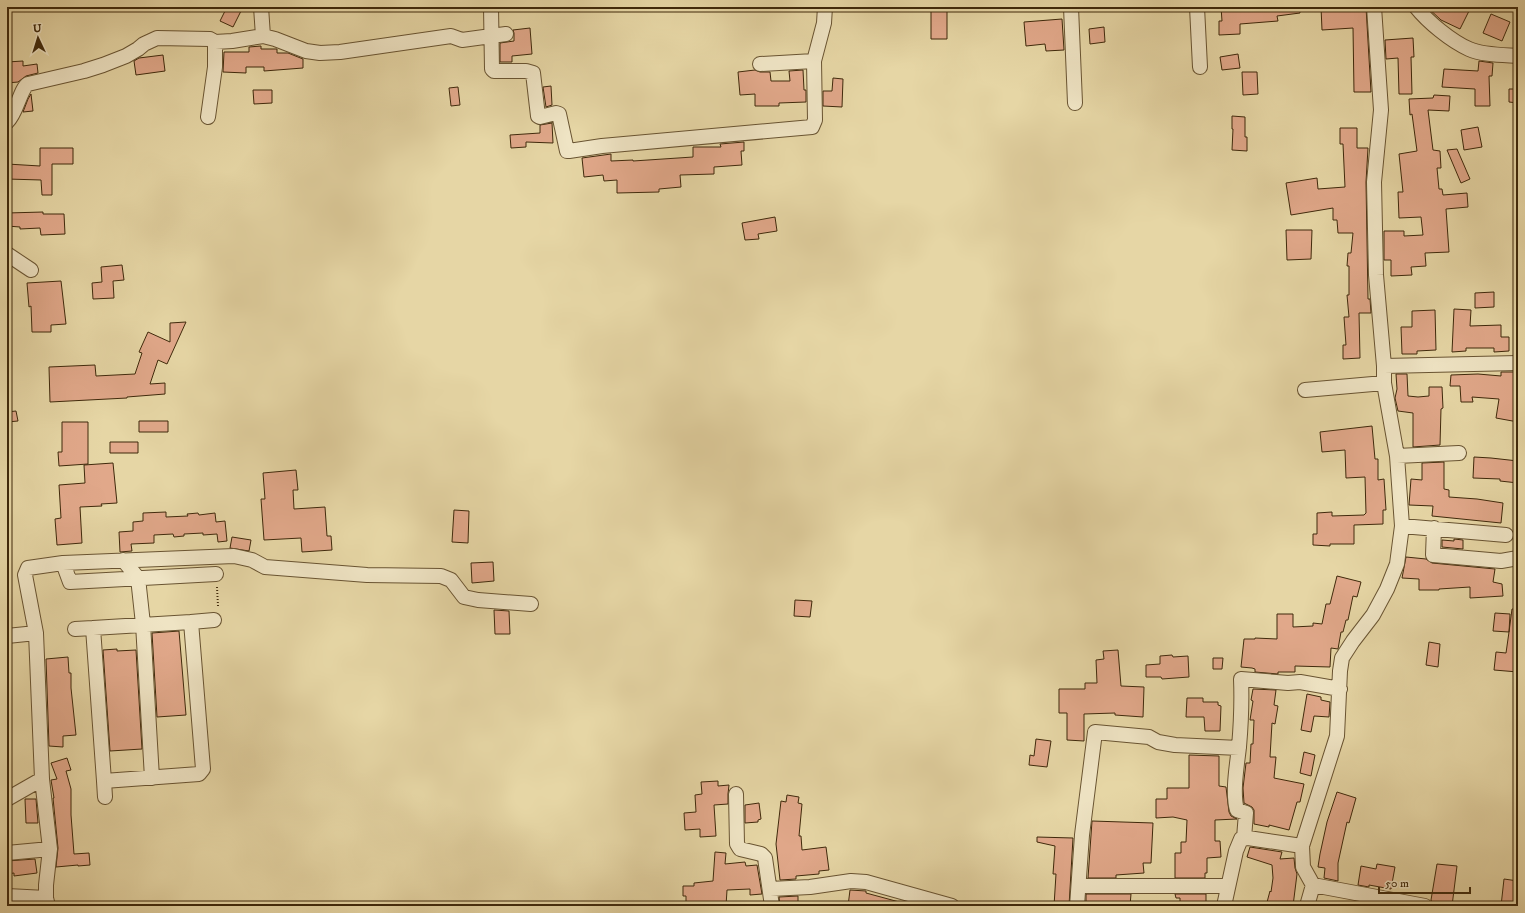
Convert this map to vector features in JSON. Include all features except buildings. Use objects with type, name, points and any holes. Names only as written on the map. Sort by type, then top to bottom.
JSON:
[{"type":"street","points":[[261,7],[263,36]]},
{"type":"street","points":[[491,7],[499,35],[492,69],[494,71],[526,71],[533,73],[538,116],[556,113],[559,114],[567,151],[602,146],[812,127],[815,120],[814,61],[824,23],[825,7]]},
{"type":"street","points":[[1071,7],[1075,103]]},
{"type":"street","points":[[1197,7],[1200,67]]},
{"type":"street","points":[[1307,906],[1313,885],[1303,867],[1302,846],[1337,736],[1342,658],[1373,615],[1387,589],[1397,564],[1402,526],[1396,456],[1384,383],[1384,366],[1376,275],[1374,182],[1381,110],[1374,7]]},
{"type":"street","points":[[1416,7],[1425,19],[1446,35],[1469,49],[1495,54],[1518,56]]},
{"type":"street","points":[[7,122],[21,98],[25,86],[28,84],[103,65],[126,56],[144,44],[157,38],[210,39],[215,42],[263,36],[306,51],[320,53],[340,52],[451,36],[462,40],[499,35]]},
{"type":"street","points":[[208,117],[215,67],[215,42]]},
{"type":"street","points":[[760,64],[814,61]]},
{"type":"street","points":[[7,254],[31,270]]},
{"type":"street","points":[[1384,366],[1518,363]]},
{"type":"street","points":[[1305,390],[1384,383]]},
{"type":"street","points":[[1396,456],[1459,453]]},
{"type":"street","points":[[1402,526],[1506,535]]},
{"type":"street","points":[[1434,528],[1433,555],[1500,561],[1518,558]]},
{"type":"street","points":[[7,896],[47,902],[46,885],[50,849],[42,780],[36,633],[26,582],[26,571],[28,568],[64,563],[234,556],[252,560],[265,567],[367,575],[441,576],[451,580],[464,597],[532,604]]},
{"type":"street","points":[[123,560],[138,578],[143,624],[152,778]]},
{"type":"street","points":[[64,563],[70,582],[216,574]]},
{"type":"street","points":[[75,629],[214,620]]},
{"type":"street","points":[[104,781],[199,774],[203,769],[191,622]]},
{"type":"street","points":[[93,628],[105,797]]},
{"type":"street","points":[[7,636],[36,633]]},
{"type":"street","points":[[1244,838],[1246,812],[1237,810],[1236,804],[1237,770],[1242,713],[1241,678],[1288,683],[1300,682],[1340,689]]},
{"type":"street","points":[[1077,906],[1082,835],[1095,732],[1149,737],[1158,742],[1175,746],[1239,748]]},
{"type":"street","points":[[7,798],[42,780]]},
{"type":"street","points":[[736,794],[738,847],[765,858],[772,906]]},
{"type":"street","points":[[1224,906],[1236,851],[1240,840],[1244,838],[1302,846]]},
{"type":"street","points":[[7,853],[50,849]]},
{"type":"street","points":[[770,889],[810,887],[851,881],[866,882],[952,906]]},
{"type":"street","points":[[1313,885],[1425,906]]},
{"type":"street","points":[[1079,886],[1228,886]]}]
